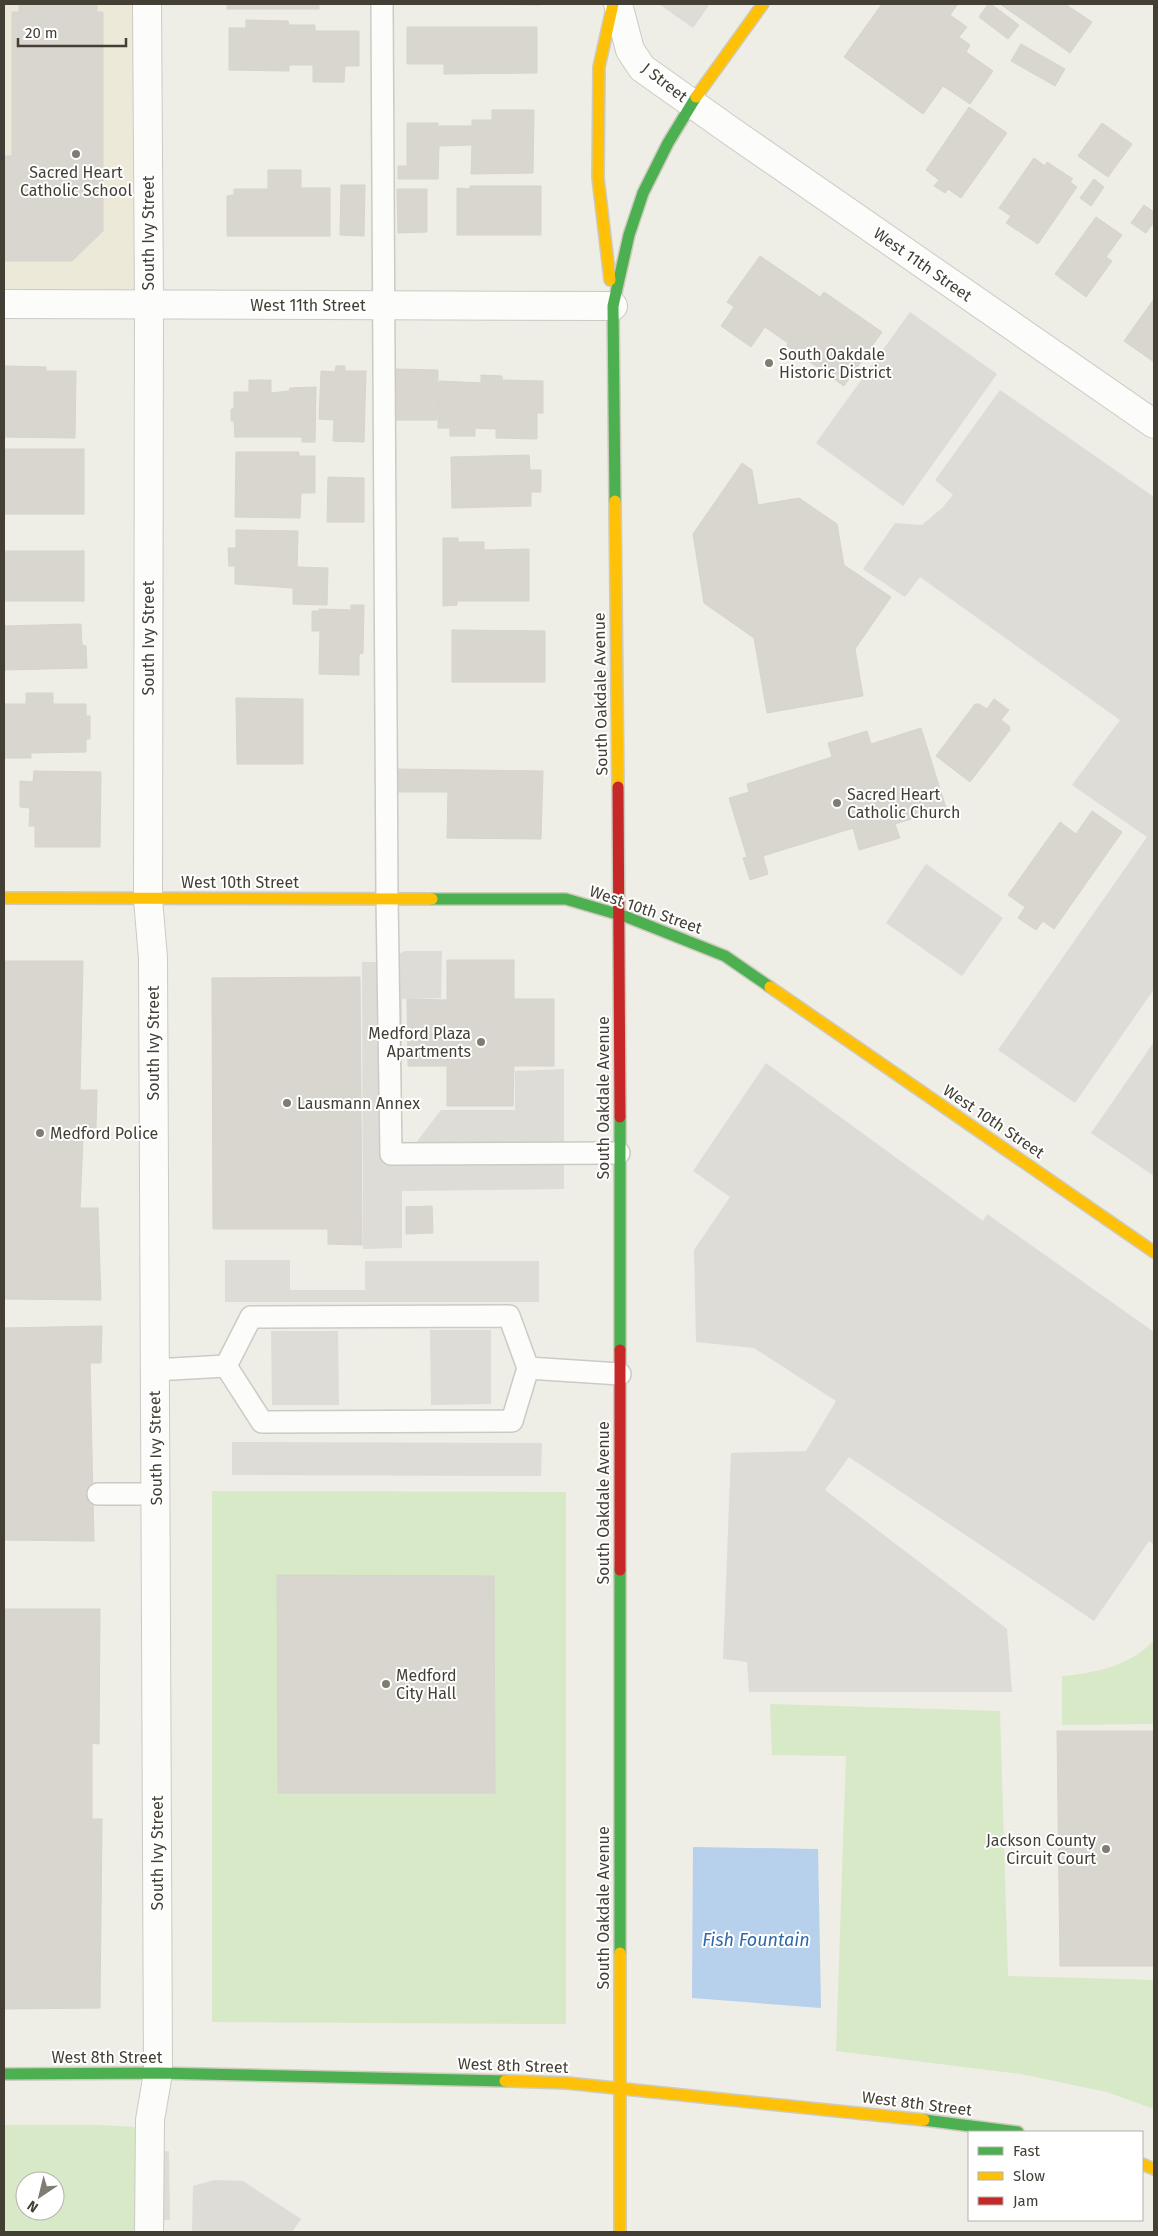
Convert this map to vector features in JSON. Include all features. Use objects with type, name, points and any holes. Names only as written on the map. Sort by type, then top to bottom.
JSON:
[{"type":"street","name":"South Ivy Street","points":[[147,4],[149,304],[148,899],[153,958],[158,2073],[150,2120],[149,2232]]},
{"type":"street","points":[[613,4],[600,67],[598,178],[613,306]]},
{"type":"street","name":"J Street","points":[[618,4],[630,50],[642,68],[692,104]]},
{"type":"street","name":"South Oakdale Avenue","points":[[620,2232],[620,1153],[613,306],[624,250],[643,192],[673,133],[763,4]]},
{"type":"street","name":"West 11th Street","points":[[692,104],[1154,424]]},
{"type":"street","name":"West 11th Street","points":[[4,304],[613,306]]},
{"type":"street","name":"West 10th Street","points":[[4,898],[566,898],[619,913],[677,934],[725,956],[1154,1252]]},
{"type":"street","name":"West 8th Street","points":[[4,2074],[158,2073],[567,2083],[936,2120],[1011,2131]]},
{"type":"lane","points":[[382,4],[387,898],[392,1154],[620,1153]]},
{"type":"lane","points":[[509,1316],[528,1368],[512,1421],[262,1422],[226,1366],[251,1317],[509,1316]]},
{"type":"lane","points":[[154,1370],[226,1366]]},
{"type":"lane","points":[[528,1368],[620,1374]]},
{"type":"lane","points":[[98,1494],[155,1494]]},
{"type":"shaded area","name":"Sacred Heart Catholic School","points":[[4,4],[147,4],[149,304],[4,304]]},
{"type":"shaded area","points":[[659,4],[710,4],[693,28]]},
{"type":"shaded area","points":[[910,312],[997,374],[903,506],[816,443]]},
{"type":"shaded area","points":[[1000,390],[1154,497],[1154,989],[1075,1103],[998,1050],[1147,837],[1072,785],[1120,720],[920,577],[905,597],[863,569],[895,523],[922,525],[942,508],[953,495],[935,480]]},
{"type":"shaded area","points":[[926,864],[1003,918],[962,976],[886,923]]},
{"type":"shaded area","points":[[405,951],[442,951],[441,998],[402,999],[402,1161],[441,1110],[515,1110],[515,1071],[564,1069],[564,1189],[402,1191],[402,1248],[363,1249],[362,962],[381,962]]},
{"type":"shaded area","points":[[1154,1042],[1154,1176],[1091,1133]]},
{"type":"shaded area","points":[[766,1063],[983,1221],[987,1214],[1154,1332],[1154,1545],[1149,1541],[1094,1621],[849,1457],[825,1490],[1007,1629],[1012,1692],[749,1692],[747,1662],[723,1659],[731,1453],[806,1451],[836,1401],[754,1348],[696,1342],[694,1250],[730,1197],[693,1171]]},
{"type":"shaded area","points":[[225,1260],[290,1260],[290,1290],[365,1290],[365,1261],[539,1261],[539,1302],[225,1302]]},
{"type":"shaded area","points":[[430,1330],[491,1330],[491,1404],[431,1405]]},
{"type":"shaded area","points":[[271,1331],[338,1331],[339,1405],[272,1405]]},
{"type":"shaded area","points":[[232,1442],[542,1443],[541,1476],[232,1475]]},
{"type":"shaded area","points":[[169,2151],[170,2220],[159,2220],[158,2152]]},
{"type":"shaded area","points":[[214,2180],[243,2181],[301,2219],[292,2232],[192,2232],[193,2186]]},
{"type":"green space","points":[[212,1491],[566,1492],[566,2024],[212,2022]]},
{"type":"green space","points":[[1154,1640],[1154,1724],[1062,1725],[1062,1676],[1112,1667],[1135,1656]]},
{"type":"green space","points":[[770,1704],[1000,1711],[1008,1976],[1154,1980],[1154,2109],[1107,2092],[1021,2074],[836,2051],[846,1756],[772,1755]]},
{"type":"green space","points":[[4,2125],[136,2127],[136,2232],[4,2232]]},
{"type":"water","name":"Fish Fountain","points":[[693,1847],[818,1849],[821,2008],[692,1998]]},
{"type":"building","points":[[19,4],[97,4],[97,12],[103,12],[103,231],[72,261],[4,261],[4,156],[12,156],[12,12],[19,12]]},
{"type":"building","points":[[227,4],[319,4],[319,9],[227,9]]},
{"type":"building","points":[[468,4],[541,4],[541,5]]},
{"type":"building","points":[[882,4],[958,4],[950,15],[967,27],[959,37],[970,45],[966,52],[993,71],[970,104],[943,86],[923,114],[844,57]]},
{"type":"building","points":[[988,4],[991,4],[1019,25],[1008,39],[979,17]]},
{"type":"building","points":[[1000,4],[1065,4],[1092,22],[1070,53]]},
{"type":"building","points":[[246,20],[288,21],[289,25],[315,25],[315,31],[359,31],[359,66],[345,66],[344,82],[313,82],[313,65],[289,65],[289,71],[229,70],[229,28],[246,28]]},
{"type":"building","points":[[407,27],[537,27],[537,73],[444,74],[444,64],[407,64]]},
{"type":"building","points":[[1021,44],[1065,69],[1055,86],[1011,61]]},
{"type":"building","points":[[969,107],[1007,133],[961,198],[948,189],[945,193],[934,186],[939,180],[926,170]]},
{"type":"building","points":[[492,110],[534,110],[533,173],[471,174],[472,145],[439,146],[438,179],[398,179],[398,166],[407,166],[407,123],[438,123],[438,126],[472,126],[472,120],[492,120]]},
{"type":"building","points":[[1102,123],[1132,144],[1108,177],[1078,156]]},
{"type":"building","points":[[1034,158],[1045,166],[1047,162],[1073,179],[1070,182],[1077,187],[1038,244],[1006,223],[1011,216],[999,208]]},
{"type":"building","points":[[268,170],[301,170],[301,188],[330,188],[330,236],[227,236],[227,196],[234,195],[234,189],[268,189]]},
{"type":"building","points":[[1094,179],[1104,187],[1091,206],[1080,198]]},
{"type":"building","points":[[341,185],[365,185],[364,236],[340,235]]},
{"type":"building","points":[[470,186],[541,186],[541,235],[457,235],[457,188],[470,189]]},
{"type":"building","points":[[397,189],[427,189],[427,232],[398,233]]},
{"type":"building","points":[[1144,205],[1154,212],[1154,222],[1146,233],[1131,223]]},
{"type":"building","points":[[1096,217],[1122,235],[1106,257],[1112,261],[1086,297],[1055,274]]},
{"type":"building","points":[[760,256],[820,297],[824,292],[882,332],[844,386],[787,346],[788,343],[765,327],[751,347],[721,326],[734,307],[727,302]]},
{"type":"building","points":[[1154,299],[1154,362],[1124,341]]},
{"type":"building","points":[[4,366],[46,367],[46,371],[76,371],[75,438],[4,437]]},
{"type":"building","points":[[336,366],[345,366],[345,371],[366,371],[364,442],[333,441],[334,420],[319,419],[321,371],[335,372]]},
{"type":"building","points":[[395,369],[438,370],[437,420],[395,420]]},
{"type":"building","points":[[481,375],[502,376],[502,380],[543,381],[543,413],[537,413],[537,439],[496,438],[496,429],[475,428],[475,436],[450,436],[450,428],[438,428],[439,381],[481,383]]},
{"type":"building","points":[[249,380],[271,380],[271,393],[289,391],[290,388],[316,387],[315,442],[302,442],[302,437],[235,437],[234,421],[231,421],[231,409],[234,409],[234,392],[249,392]]},
{"type":"building","points":[[4,449],[84,449],[84,514],[4,514]]},
{"type":"building","points":[[236,452],[299,452],[299,456],[315,456],[315,493],[301,493],[300,518],[235,517]]},
{"type":"building","points":[[529,455],[530,470],[541,470],[541,492],[531,492],[531,506],[452,508],[451,457]]},
{"type":"building","points":[[742,463],[752,470],[758,505],[799,498],[837,524],[844,565],[891,597],[855,649],[863,696],[767,713],[754,638],[704,603],[693,534]]},
{"type":"building","points":[[328,477],[364,478],[364,522],[327,522]]},
{"type":"building","points":[[236,530],[298,531],[297,567],[328,568],[327,605],[293,604],[293,588],[235,584],[235,566],[229,566],[228,548],[236,548]]},
{"type":"building","points":[[443,538],[458,538],[458,542],[484,542],[484,550],[529,549],[529,601],[457,601],[457,605],[443,606]]},
{"type":"building","points":[[4,551],[84,551],[84,601],[4,601]]},
{"type":"building","points":[[351,605],[364,605],[363,653],[359,654],[359,675],[319,674],[320,631],[312,631],[312,611],[319,611],[319,609],[351,610]]},
{"type":"building","points":[[81,624],[82,645],[86,646],[87,668],[4,670],[4,626]]},
{"type":"building","points":[[452,630],[545,631],[545,682],[452,682]]},
{"type":"building","points":[[26,693],[53,693],[53,704],[86,704],[86,716],[90,716],[90,739],[86,739],[86,752],[31,753],[31,758],[4,758],[4,704],[26,704]]},
{"type":"building","points":[[236,698],[303,699],[303,764],[237,764]]},
{"type":"building","points":[[994,699],[1009,710],[1001,720],[1009,726],[1010,730],[970,782],[936,756],[975,704],[979,704],[987,709]]},
{"type":"building","name":"Sacred Heart Catholic Church","points":[[921,728],[946,808],[895,824],[900,838],[859,850],[853,828],[763,856],[768,874],[750,880],[743,858],[747,857],[729,798],[749,792],[747,784],[832,757],[828,743],[867,731],[871,744]]},
{"type":"building","points":[[394,769],[543,771],[541,839],[447,838],[448,792],[394,792]]},
{"type":"building","points":[[34,771],[101,772],[100,847],[35,847],[35,826],[29,826],[30,808],[20,807],[20,781],[33,782]]},
{"type":"building","points":[[1092,811],[1122,832],[1054,929],[1043,921],[1036,930],[1018,918],[1025,907],[1008,895],[1060,822],[1076,834]]},
{"type":"building","name":"Medford Plaza Apartments","points":[[447,960],[514,960],[514,999],[554,999],[554,1066],[514,1066],[513,1106],[447,1106],[447,1066],[408,1066],[407,999],[447,1000]]},
{"type":"building","name":"Medford Police","points":[[4,961],[83,961],[80,1090],[97,1090],[96,1128],[77,1127],[77,1139],[83,1139],[80,1208],[98,1208],[101,1300],[4,1299]]},
{"type":"building","name":"Lausmann Annex","points":[[360,977],[362,1245],[328,1244],[328,1229],[213,1229],[212,978]]},
{"type":"building","points":[[432,1206],[433,1233],[406,1234],[406,1207]]},
{"type":"building","points":[[102,1326],[101,1363],[90,1363],[94,1541],[4,1540],[4,1328]]},
{"type":"building","name":"Medford City Hall","points":[[277,1575],[494,1576],[495,1793],[278,1793]]},
{"type":"building","points":[[4,1609],[100,1609],[99,1744],[92,1743],[92,1819],[102,1819],[100,2008],[4,2009]]},
{"type":"building","name":"Jackson County Circuit Court","points":[[1057,1731],[1154,1731],[1154,1966],[1060,1966]]},
{"type":"traffic: fast","points":[[615,501],[613,306],[629,235],[643,193],[668,143],[696,97]]},
{"type":"traffic: fast","points":[[432,899],[566,899],[627,917],[725,956],[770,987]]},
{"type":"traffic: fast","points":[[620,1117],[620,1350]]},
{"type":"traffic: fast","points":[[620,1570],[620,1953]]},
{"type":"traffic: fast","points":[[4,2074],[158,2073],[505,2081]]},
{"type":"traffic: fast","points":[[924,2120],[1010,2131]]},
{"type":"traffic: slow","points":[[610,280],[598,178],[599,67],[613,4]]},
{"type":"traffic: slow","points":[[696,97],[763,4]]},
{"type":"traffic: slow","points":[[615,501],[618,787]]},
{"type":"traffic: slow","points":[[4,898],[432,899]]},
{"type":"traffic: slow","points":[[770,987],[1154,1252]]},
{"type":"traffic: slow","points":[[620,1953],[620,2232]]},
{"type":"traffic: slow","points":[[505,2081],[567,2083],[924,2120]]},
{"type":"traffic: slow","points":[[1143,2164],[1154,2169]]},
{"type":"traffic: jam","points":[[618,787],[620,1117]]},
{"type":"traffic: jam","points":[[620,1350],[620,1570]]},
{"type":"place","name":"Sacred Heart Catholic School","points":[[76,154]]},
{"type":"place","name":"South Oakdale Historic District","points":[[769,363]]},
{"type":"place","name":"Sacred Heart Catholic Church","points":[[837,803]]},
{"type":"place","name":"Medford Plaza Apartments","points":[[481,1042]]},
{"type":"place","name":"Lausmann Annex","points":[[287,1103]]},
{"type":"place","name":"Medford Police","points":[[40,1133]]},
{"type":"place","name":"Medford City Hall","points":[[386,1684]]},
{"type":"place","name":"Jackson County Circuit Court","points":[[1106,1849]]}]
